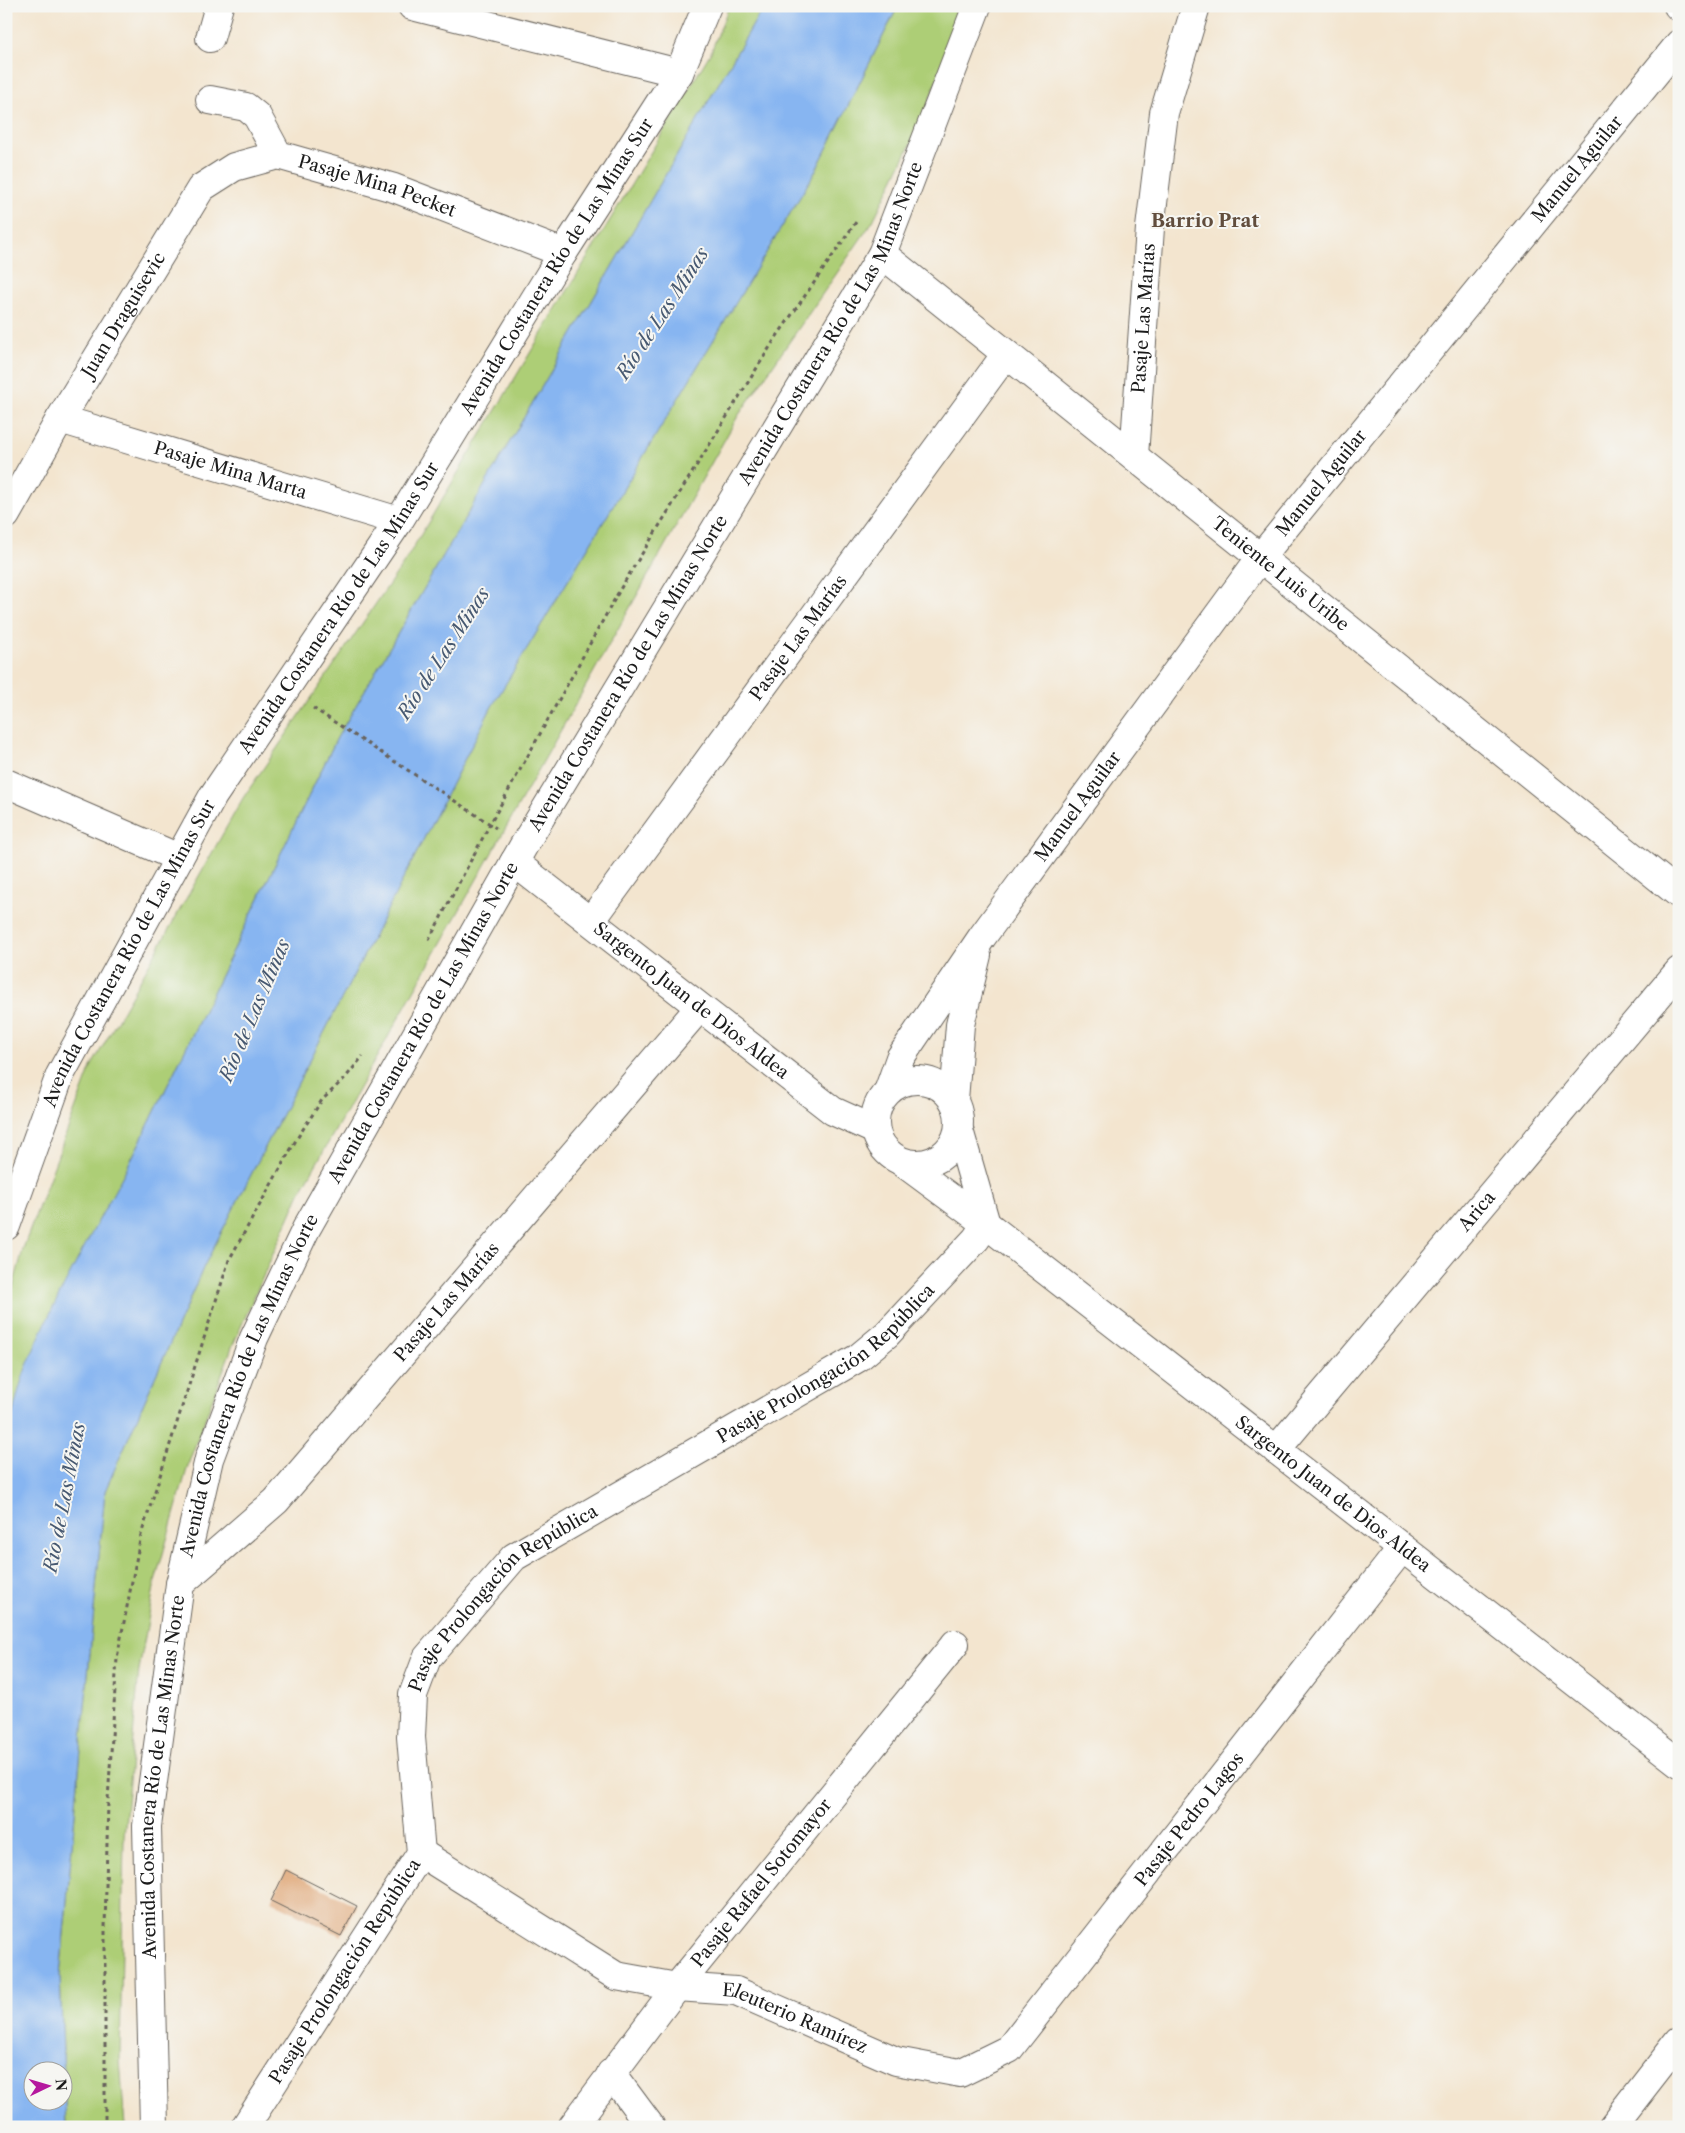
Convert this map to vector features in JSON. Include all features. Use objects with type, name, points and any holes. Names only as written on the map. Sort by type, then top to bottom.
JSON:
[{"type":"street","points":[[210,38],[218,6]]},
{"type":"street","points":[[412,6],[679,73]]},
{"type":"street","name":"Avenida Costanera Río de Las Minas Sur","points":[[6,1226],[60,1075],[213,796],[399,521],[563,253],[679,73],[706,6]]},
{"type":"street","name":"Avenida Costanera Río de Las Minas Norte","points":[[154,2127],[147,1826],[180,1584],[209,1460],[254,1338],[306,1228],[519,853],[882,254],[978,6]]},
{"type":"street","name":"Pasaje Las Marías","points":[[1134,456],[1150,228],[1164,113],[1196,6]]},
{"type":"street","name":"Manuel Aguilar","points":[[889,1089],[900,1058],[982,937],[1260,558],[1679,44]]},
{"type":"street","name":"Pasaje Mina Pecket","points":[[210,100],[246,107],[258,116],[278,155],[394,188],[563,253]]},
{"type":"street","name":"Juan Draguisevic","points":[[6,515],[60,419],[200,188],[234,167],[278,155]]},
{"type":"street","name":"Teniente Luis Uribe","points":[[882,254],[1679,894]]},
{"type":"street","name":"Pasaje Las Marías","points":[[591,922],[1006,354]]},
{"type":"street","name":"Pasaje Mina Marta","points":[[60,419],[399,521]]},
{"type":"street","points":[[6,783],[179,858]]},
{"type":"street","name":"Sargento Juan de Dios Aldea","points":[[519,853],[591,922],[699,1008],[833,1111],[875,1130]]},
{"type":"street","name":"Manuel Aguilar","points":[[954,1100],[960,1025],[982,937]]},
{"type":"street","name":"Arica","points":[[1276,1450],[1679,971]]},
{"type":"street","name":"Pasaje Las Marías","points":[[180,1584],[276,1501],[699,1008]]},
{"type":"street","points":[[959,1130],[954,1143],[944,1155],[932,1162],[917,1165],[902,1162],[890,1155],[880,1144],[875,1130],[875,1114],[880,1101],[889,1089],[902,1082],[917,1079],[932,1082],[944,1089],[954,1100],[959,1114],[959,1130],[986,1224]]},
{"type":"street","name":"Sargento Juan de Dios Aldea","points":[[902,1162],[986,1224],[1679,1763]]},
{"type":"street","name":"Pasaje Prolongación República","points":[[244,2127],[421,1853],[411,1736],[413,1695],[426,1658],[514,1557],[858,1358],[887,1334],[976,1239],[986,1224]]},
{"type":"street","name":"Pasaje Pedro Lagos","points":[[960,2073],[1009,2049],[1402,1548]]},
{"type":"street","name":"Pasaje Rafael Sotomayor","points":[[572,2127],[677,1987],[955,1644]]},
{"type":"street","name":"Eleuterio Ramírez","points":[[421,1853],[616,1976],[677,1987],[736,1991],[896,2061],[960,2073]]},
{"type":"street","points":[[1612,2127],[1679,2041]]},
{"type":"street","points":[[611,2073],[651,2127]]},
{"type":"path","points":[[334,723],[459,805],[519,853]]},
{"type":"green space","points":[[729,6],[764,6],[337,738],[140,1142],[26,1369],[6,1439],[6,1313],[24,1246],[91,1067],[243,798],[405,561],[711,52]]},
{"type":"green space","points":[[898,6],[965,6],[919,127],[873,221],[738,416],[300,1193],[232,1347],[189,1462],[155,1582],[139,1670],[124,1837],[120,2059],[125,2127],[66,2127],[65,2110],[72,2110],[72,2060],[63,2060],[60,1976],[105,1491],[204,1266],[491,708],[815,172]]},
{"type":"water","name":"Río de Las Minas","points":[[764,6],[898,6],[815,172],[491,708],[204,1266],[105,1491],[60,1976],[63,2060],[22,2060],[22,2110],[65,2110],[66,2127],[6,2127],[6,1439],[23,1377],[38,1339],[80,1254],[140,1142],[337,738]]},
{"type":"building","points":[[286,1870],[357,1906],[341,1936],[271,1901]]},
{"type":"district","name":"Barrio Prat","points":[[1205,220]]}]
